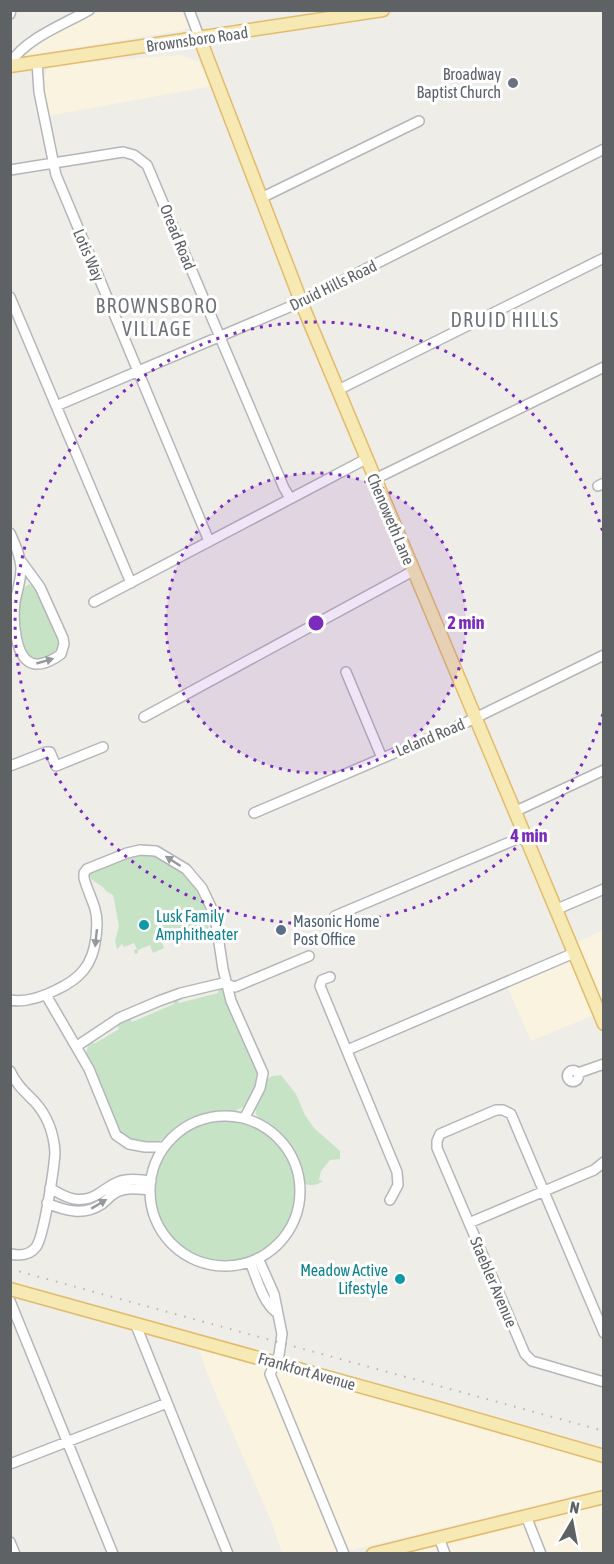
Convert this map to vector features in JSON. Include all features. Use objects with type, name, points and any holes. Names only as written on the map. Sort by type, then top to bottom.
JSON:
[{"type":"main road","name":"Brownsboro Road","points":[[10,64],[200,39],[383,10]]},
{"type":"main road","name":"Chenoweth Lane","points":[[200,39],[301,301],[603,1021]]},
{"type":"main road","name":"Frankfort Avenue","points":[[10,1289],[603,1456]]},
{"type":"main road","points":[[373,1554],[603,1497]]},
{"type":"street","points":[[10,64],[18,51],[90,10]]},
{"type":"street","name":"Chenoweth Lane","points":[[189,10],[200,39]]},
{"type":"street","name":"Lotis Way","points":[[37,61],[39,92],[56,175],[209,541]]},
{"type":"street","points":[[261,198],[419,121]]},
{"type":"street","name":"Druid Hills Road","points":[[56,406],[301,301],[603,149]]},
{"type":"street","name":"Oread Road","points":[[10,170],[123,152],[144,161],[290,498]]},
{"type":"street","points":[[338,390],[603,258]]},
{"type":"street","points":[[10,297],[131,583]]},
{"type":"street","points":[[375,479],[603,367]]},
{"type":"street","points":[[94,602],[366,459]]},
{"type":"street","points":[[10,533],[21,561],[38,582],[46,597],[64,644],[61,654],[41,664],[29,662],[19,648],[14,617],[21,561]]},
{"type":"street","points":[[144,717],[413,571]]},
{"type":"street","points":[[19,585],[27,580],[38,582]]},
{"type":"street","name":"Leland Road","points":[[254,813],[475,718],[603,655]]},
{"type":"street","points":[[346,672],[382,758]]},
{"type":"street","points":[[10,766],[46,752],[50,753],[56,766],[103,747]]},
{"type":"street","points":[[514,812],[603,770]]},
{"type":"street","points":[[335,916],[524,836]]},
{"type":"street","points":[[10,1000],[24,1000],[46,995],[80,976],[90,962],[94,952],[97,923],[96,911],[84,878],[84,873],[89,868],[140,850],[156,851],[167,856],[189,872],[202,888],[210,904],[227,985],[240,1022],[263,1073],[260,1088],[245,1117]]},
{"type":"street","points":[[555,910],[603,889]]},
{"type":"street","points":[[352,1048],[574,953]]},
{"type":"street","points":[[77,1046],[119,1018],[141,1008],[198,988],[222,983],[235,987],[309,956]]},
{"type":"street","points":[[330,977],[322,980],[320,986],[397,1172],[398,1185],[390,1200]]},
{"type":"street","points":[[46,995],[96,1083],[116,1135],[129,1144],[164,1147]]},
{"type":"street","points":[[579,1073],[603,1064]]},
{"type":"street","points":[[10,1071],[16,1084],[38,1106],[51,1129],[56,1153],[40,1240],[31,1252],[24,1255],[10,1254]]},
{"type":"street","name":"Staebler Avenue","points":[[544,1192],[508,1111],[496,1110],[442,1133],[437,1141],[437,1148],[528,1359],[603,1382]]},
{"type":"street","points":[[225,1114],[245,1117],[266,1127],[286,1146],[297,1169],[301,1190],[298,1212],[292,1227],[274,1249],[256,1261],[220,1266],[208,1265],[185,1255],[167,1239],[160,1229],[152,1206],[150,1186],[164,1147],[184,1127],[197,1120],[225,1114]]},
{"type":"street","points":[[469,1224],[594,1170],[603,1162]]},
{"type":"street","points":[[50,1188],[68,1198],[82,1200],[89,1199],[118,1182],[135,1180],[150,1186]]},
{"type":"street","points":[[47,1203],[69,1211],[79,1211],[95,1208],[119,1191],[150,1186]]},
{"type":"street","points":[[544,1192],[603,1333]]},
{"type":"street","points":[[256,1261],[254,1271],[267,1291]]},
{"type":"street","points":[[256,1261],[276,1312],[282,1335],[282,1344],[270,1374],[345,1554]]},
{"type":"street","points":[[10,1301],[113,1554]]},
{"type":"street","points":[[135,1323],[228,1554]]},
{"type":"street","points":[[10,1464],[167,1403]]},
{"type":"street","points":[[526,1516],[541,1554]]},
{"type":"street","points":[[439,1537],[445,1554]]},
{"type":"street","points":[[10,1542],[15,1554]]},
{"type":"shaded area","points":[[101,11],[185,11],[189,29],[26,56],[23,51]]},
{"type":"shaded area","points":[[181,55],[199,62],[213,86],[47,116],[43,83],[47,68],[51,65]]},
{"type":"shaded area","points":[[603,930],[604,1013],[573,944]]},
{"type":"shaded area","points":[[567,949],[594,1015],[531,1041],[503,977]]},
{"type":"shaded area","points":[[199,1349],[603,1462],[603,1489],[340,1553],[282,1553],[272,1523],[209,1378]]},
{"type":"shaded area","points":[[603,1505],[603,1553],[400,1553]]},
{"type":"green space","points":[[29,584],[37,589],[56,636],[60,640],[60,652],[42,662],[33,661],[28,654],[20,626],[22,589]]},
{"type":"green space","points":[[149,853],[179,867],[192,879],[206,903],[211,921],[208,924],[209,932],[213,933],[213,936],[205,938],[200,924],[161,940],[164,948],[153,953],[150,945],[138,950],[135,954],[134,950],[137,949],[134,943],[124,947],[122,944],[117,949],[115,941],[119,926],[113,895],[94,881],[89,873],[122,857]]},
{"type":"green space","points":[[218,988],[225,992],[259,1070],[257,1085],[243,1107],[233,1112],[213,1113],[188,1121],[153,1144],[133,1142],[121,1135],[115,1126],[111,1110],[86,1054],[89,1042],[91,1040],[94,1044],[119,1029],[117,1023],[130,1018],[132,1022],[174,1004],[173,1000],[177,998],[179,1003],[218,993]]},
{"type":"green space","points":[[281,1075],[296,1094],[305,1115],[314,1128],[340,1151],[340,1159],[330,1160],[321,1171],[319,1180],[323,1181],[317,1184],[305,1184],[296,1157],[288,1144],[277,1131],[259,1119],[256,1114],[255,1108],[266,1080],[272,1076]]},
{"type":"green space","points":[[228,1118],[249,1124],[268,1134],[282,1147],[293,1164],[299,1182],[299,1202],[293,1221],[280,1240],[258,1256],[232,1263],[200,1260],[176,1245],[160,1223],[154,1196],[156,1169],[169,1144],[193,1126]]},
{"type":"railway","points":[[10,1269],[604,1431]]},
{"type":"place","name":"Broadway Baptist Church","points":[[513,83]]},
{"type":"place","name":"Lusk Family Amphitheater","points":[[144,925]]},
{"type":"place","name":"Masonic Home Post Office","points":[[281,930]]},
{"type":"place","name":"Meadow Active Lifestyle","points":[[400,1279]]},
{"type":"district","name":"BROWNSBORO VILLAGE","points":[[157,316]]},
{"type":"district","name":"DRUID HILLS","points":[[505,319]]}]
